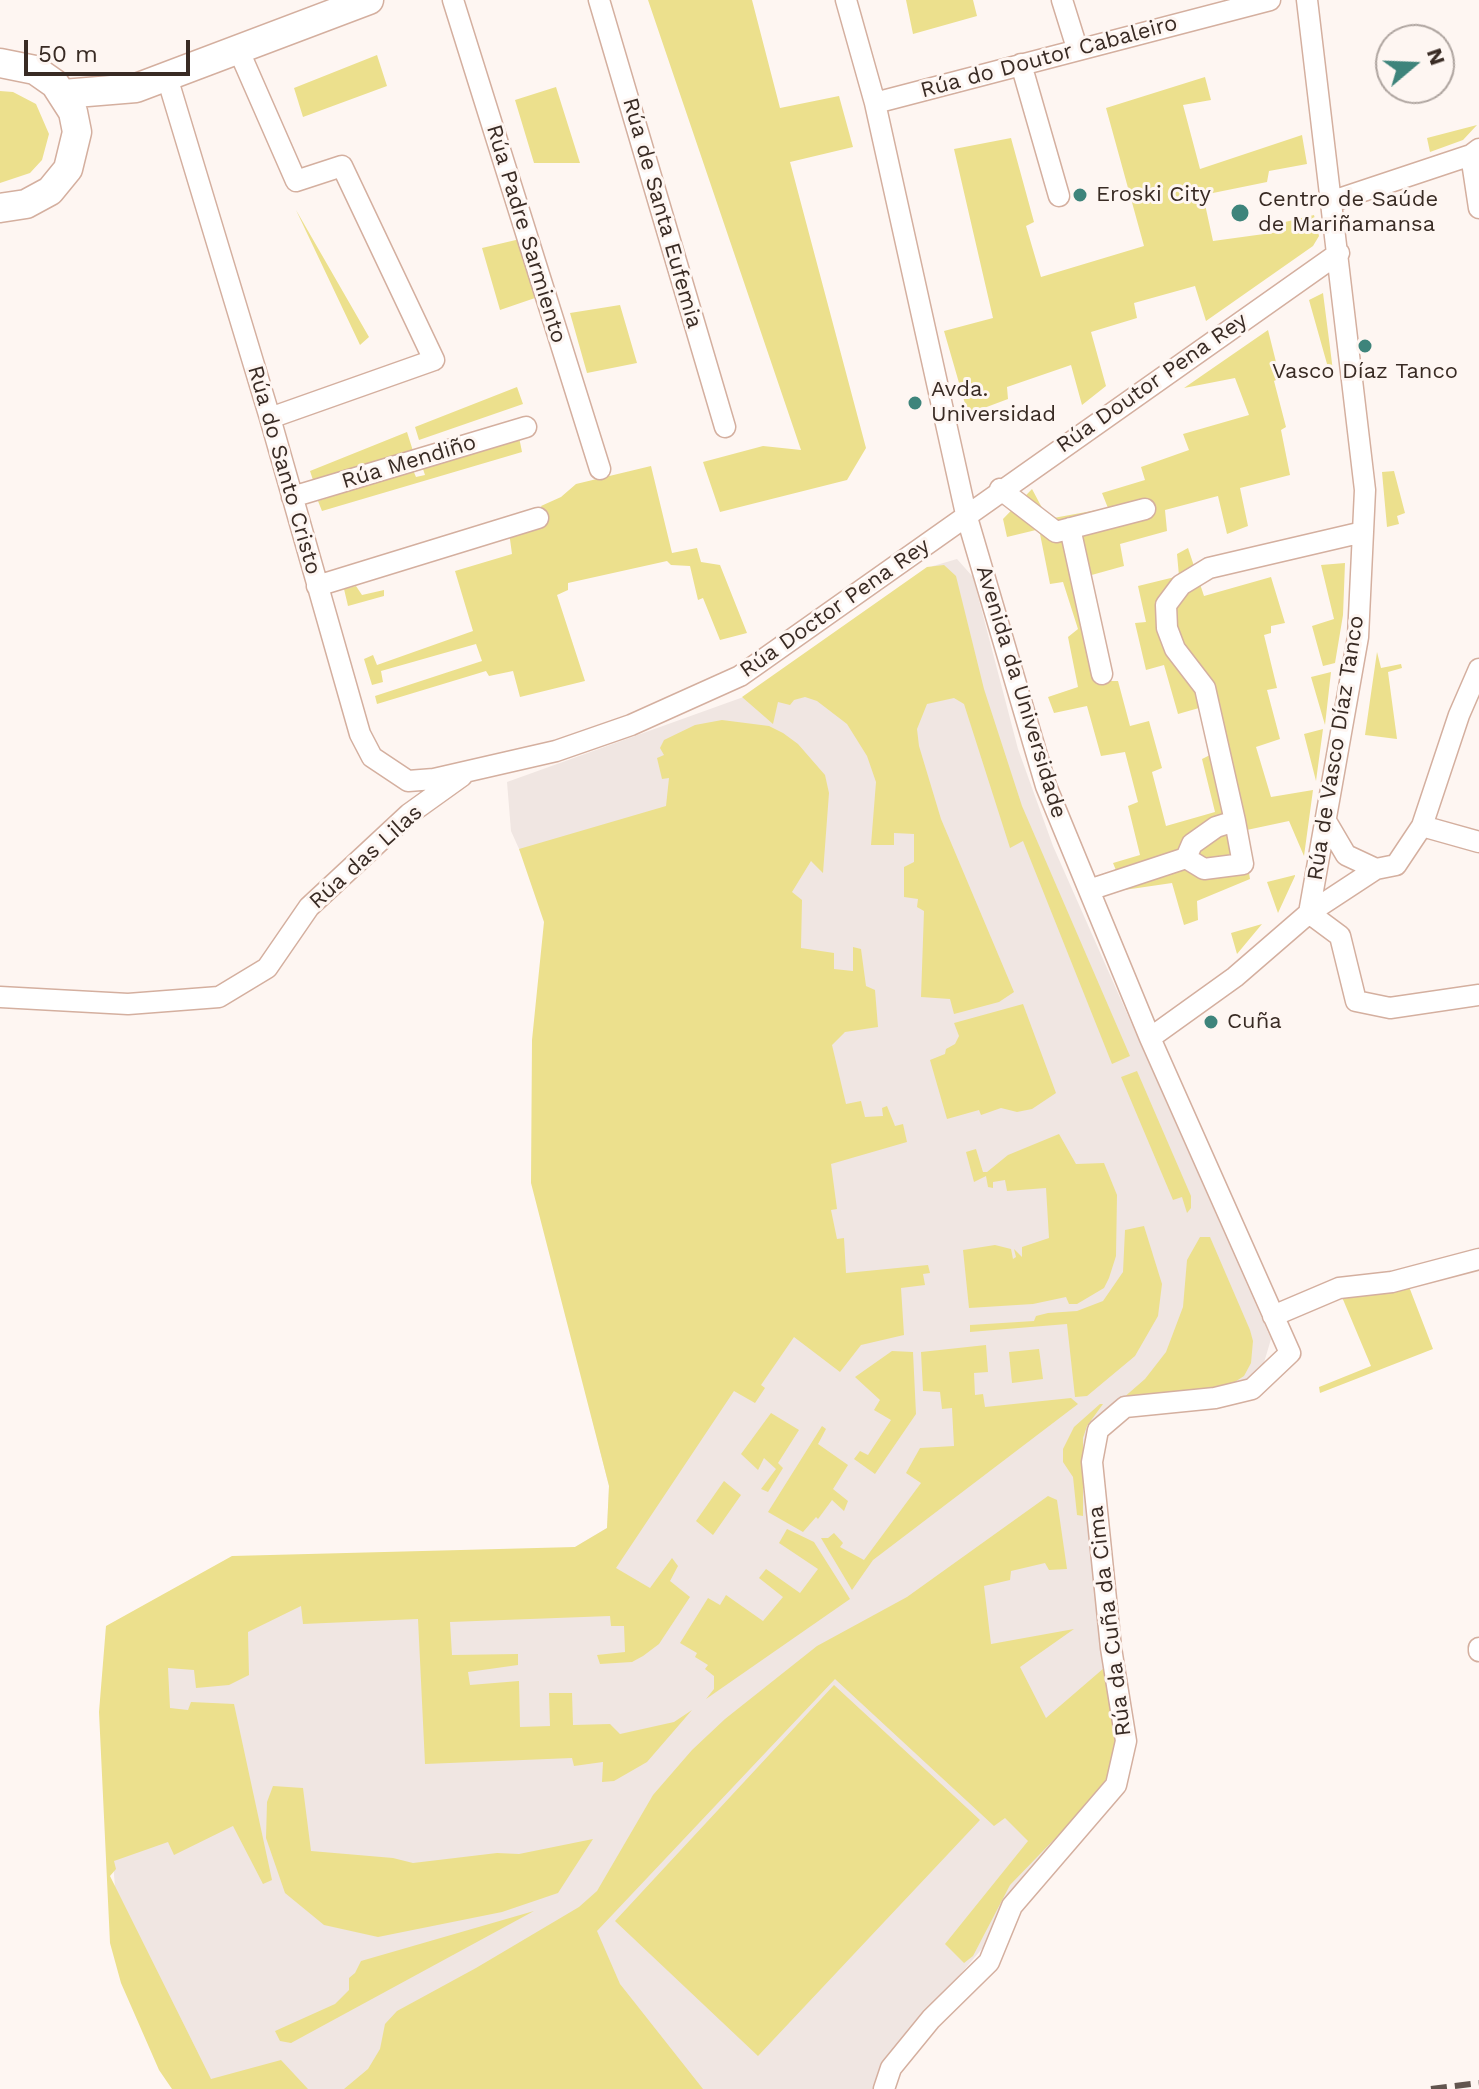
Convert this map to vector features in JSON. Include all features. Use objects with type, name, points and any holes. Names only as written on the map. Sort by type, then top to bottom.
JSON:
[{"type":"street","points":[[63,94],[136,88],[369,0]]},
{"type":"street","name":"Rúa Padre Sarmiento","points":[[453,0],[600,469]]},
{"type":"street","name":"Rúa de Santa Eufemia","points":[[599,0],[725,427]]},
{"type":"street","name":"Avenida da Universidade","points":[[846,0],[875,103],[966,514],[1046,786],[1150,1038],[1290,1353]]},
{"type":"street","points":[[1062,0],[1077,48]]},
{"type":"street","name":"Rúa do Doutor Cabaleiro","points":[[875,103],[1270,0]]},
{"type":"street","name":"Rúa de Vasco Díaz Tanco","points":[[1150,1038],[1235,977],[1309,913],[1358,637],[1365,490],[1307,0]]},
{"type":"street","points":[[239,51],[296,181],[342,166],[434,360],[270,418]]},
{"type":"street","points":[[0,63],[35,70],[63,94],[73,112],[76,142]]},
{"type":"street","points":[[1021,64],[1059,196]]},
{"type":"street","name":"Rúa do Santo Cristo","points":[[167,77],[270,418],[360,734],[372,757],[408,781],[472,769]]},
{"type":"street","points":[[0,208],[26,204],[50,191],[68,169],[76,142],[94,119],[136,88]]},
{"type":"street","points":[[1333,201],[1475,152],[1479,208]]},
{"type":"street","name":"Rúa Doutor Pena Rey","points":[[966,514],[1339,253]]},
{"type":"street","name":"Rúa Mendiño","points":[[292,497],[526,427]]},
{"type":"street","points":[[1000,489],[1056,532],[1145,509]]},
{"type":"street","name":"Rúa Doctor Pena Rey","points":[[472,769],[556,751],[631,725],[740,676],[966,514]]},
{"type":"street","points":[[317,586],[538,518]]},
{"type":"street","points":[[1070,528],[1102,674]]},
{"type":"street","points":[[1186,858],[1204,869],[1243,864],[1205,688],[1175,649],[1167,628],[1166,605],[1181,585],[1209,568],[1363,532]]},
{"type":"street","points":[[1479,669],[1459,715],[1422,826],[1396,865],[1376,869],[1309,913],[1340,936],[1356,1001],[1390,1008],[1479,995]]},
{"type":"street","name":"Rúa das Lilas","points":[[0,997],[128,1004],[219,997],[267,968],[309,907],[409,814],[472,769]]},
{"type":"street","points":[[1089,890],[1186,858],[1192,844],[1216,827],[1235,821]]},
{"type":"street","points":[[1326,821],[1346,855],[1376,869]]},
{"type":"street","points":[[1422,826],[1479,842]]},
{"type":"street","points":[[1273,1316],[1339,1288],[1392,1282],[1479,1259]]},
{"type":"street","name":"Rúa da Cuña da Cima","points":[[884,2089],[891,2068],[931,2019],[989,1962],[1012,1906],[1116,1785],[1126,1741],[1111,1648],[1092,1462],[1098,1430],[1125,1407],[1215,1398],[1252,1389],[1290,1353]]},
{"type":"shaded area","points":[[648,0],[752,0],[780,108],[839,96],[853,147],[790,162],[866,448],[847,480],[720,512],[703,462],[763,446],[801,450]]},
{"type":"shaded area","points":[[906,0],[973,0],[977,16],[913,34]]},
{"type":"shaded area","points":[[377,55],[387,86],[303,117],[294,88]]},
{"type":"shaded area","points":[[1205,77],[1211,100],[1183,105],[1200,169],[1302,135],[1307,164],[1269,171],[1267,182],[1203,195],[1213,241],[1286,231],[1285,222],[1314,215],[1319,236],[1313,246],[1206,321],[1195,286],[1134,303],[1137,318],[1091,332],[1106,386],[1082,405],[1071,365],[1007,387],[1008,399],[968,414],[944,331],[993,318],[954,149],[1011,138],[1034,222],[1026,226],[1041,277],[1144,246],[1106,108]]},
{"type":"shaded area","points":[[556,87],[580,163],[534,163],[515,100]]},
{"type":"shaded area","points":[[0,91],[13,92],[36,104],[49,134],[42,160],[30,173],[0,183]]},
{"type":"shaded area","points":[[1477,125],[1463,140],[1430,152],[1427,138]]},
{"type":"shaded area","points":[[296,210],[369,337],[360,345]]},
{"type":"shaded area","points":[[520,239],[535,298],[500,310],[482,248]]},
{"type":"shaded area","points":[[1323,293],[1333,371],[1329,371],[1309,300]]},
{"type":"shaded area","points":[[620,305],[637,363],[587,373],[570,313]]},
{"type":"shaded area","points":[[1268,330],[1280,378],[1274,381],[1286,427],[1281,430],[1290,475],[1240,488],[1248,526],[1227,534],[1218,496],[1165,510],[1167,531],[1120,544],[1124,566],[1088,576],[1099,681],[1118,681],[1130,726],[1149,721],[1162,768],[1152,772],[1166,826],[1215,812],[1202,759],[1212,754],[1199,708],[1178,714],[1164,665],[1146,670],[1135,623],[1146,622],[1138,586],[1179,576],[1177,554],[1188,548],[1204,596],[1271,577],[1285,623],[1271,626],[1271,633],[1264,635],[1277,688],[1267,690],[1280,739],[1256,747],[1271,797],[1313,790],[1304,856],[1289,821],[1242,831],[1250,879],[1197,901],[1198,920],[1184,925],[1172,883],[1124,890],[1113,863],[1140,855],[1128,806],[1138,802],[1125,752],[1101,756],[1087,706],[1054,713],[1048,697],[1078,687],[1068,637],[1078,629],[1063,582],[1050,584],[1040,534],[1036,530],[1007,537],[1003,519],[1032,489],[1048,519],[1108,508],[1102,493],[1145,480],[1141,467],[1189,450],[1183,434],[1249,415],[1235,378],[1184,388]]},
{"type":"shaded area","points":[[517,387],[523,404],[419,440],[415,427]]},
{"type":"shaded area","points":[[407,432],[413,451],[313,480],[310,471]]},
{"type":"shaded area","points":[[519,437],[522,452],[322,511],[318,501],[413,470],[416,477],[425,475],[422,466]]},
{"type":"shaded area","points":[[651,466],[672,553],[697,548],[701,562],[720,565],[747,633],[720,640],[703,598],[698,600],[690,566],[671,565],[667,561],[568,583],[568,590],[557,595],[585,681],[520,697],[513,671],[489,676],[486,671],[377,704],[375,696],[482,661],[476,644],[381,671],[383,682],[372,685],[364,659],[373,655],[377,665],[473,631],[455,571],[512,554],[509,532],[548,523],[541,506],[561,497],[576,484]]},
{"type":"shaded area","points":[[1394,471],[1405,513],[1397,516],[1399,524],[1387,527],[1382,472]]},
{"type":"shaded area","points":[[957,559],[973,577],[1018,749],[1053,846],[1271,1339],[1263,1366],[1243,1384],[1110,1407],[1087,1429],[1082,1475],[1122,1747],[986,1944],[891,2056],[878,2089],[181,2089],[120,1952],[108,1797],[112,1628],[575,1547],[607,1528],[609,1486],[548,1242],[554,927],[511,831],[507,782],[749,695],[933,566]]},
{"type":"shaded area","points":[[1345,563],[1343,615],[1335,663],[1323,666],[1312,626],[1334,619],[1321,565]]},
{"type":"shaded area","points":[[944,565],[956,576],[984,689],[1022,806],[1130,1056],[1112,1064],[1023,841],[1010,848],[964,704],[954,698],[927,704],[917,729],[919,746],[941,819],[1014,992],[999,1002],[954,1014],[950,999],[921,997],[924,911],[917,907],[918,899],[904,897],[904,867],[914,862],[914,834],[894,833],[894,845],[871,845],[876,782],[867,756],[847,724],[817,701],[805,697],[794,700],[790,705],[778,702],[773,724],[742,697],[927,567]]},
{"type":"shaded area","points":[[356,586],[362,595],[384,590],[384,596],[348,606],[344,589]]},
{"type":"shaded area","points":[[1377,652],[1381,668],[1401,664],[1402,668],[1388,672],[1397,739],[1365,735]]},
{"type":"shaded area","points":[[1331,672],[1325,725],[1311,677]]},
{"type":"shaded area","points":[[722,720],[769,726],[783,733],[798,744],[825,775],[829,793],[823,873],[811,861],[792,892],[802,900],[801,948],[834,953],[834,969],[853,971],[853,947],[861,949],[866,986],[875,990],[878,1027],[845,1032],[832,1045],[846,1104],[861,1101],[865,1117],[883,1116],[882,1108],[887,1106],[895,1126],[903,1124],[907,1142],[831,1164],[837,1209],[831,1210],[837,1239],[844,1238],[846,1273],[928,1265],[930,1273],[923,1274],[925,1285],[901,1288],[904,1335],[861,1345],[840,1372],[794,1337],[761,1385],[765,1388],[755,1403],[734,1391],[616,1568],[650,1588],[672,1558],[678,1566],[670,1581],[690,1597],[659,1644],[643,1656],[632,1662],[600,1664],[597,1655],[625,1652],[624,1626],[611,1626],[610,1616],[450,1622],[452,1655],[518,1654],[518,1665],[468,1672],[470,1685],[519,1681],[520,1727],[550,1726],[549,1693],[572,1693],[573,1725],[610,1724],[620,1734],[674,1722],[692,1710],[647,1762],[614,1781],[602,1782],[603,1762],[574,1766],[572,1758],[425,1764],[418,1619],[303,1624],[301,1606],[248,1632],[249,1675],[229,1685],[196,1688],[194,1670],[168,1668],[170,1708],[188,1710],[191,1702],[234,1704],[272,1880],[263,1884],[233,1826],[174,1855],[168,1842],[114,1861],[116,1869],[110,1876],[211,2079],[281,2060],[308,2089],[172,2089],[159,2070],[121,1983],[110,1943],[99,1712],[106,1626],[232,1556],[575,1547],[607,1528],[609,1486],[531,1183],[532,1040],[544,922],[519,849],[666,806],[669,778],[662,779],[657,758],[664,755],[660,748],[664,740],[695,725]]},
{"type":"shaded area","points":[[1323,729],[1316,781],[1304,734]]},
{"type":"shaded area","points":[[1295,876],[1278,913],[1267,882]]},
{"type":"shaded area","points":[[1262,924],[1237,954],[1231,933]]},
{"type":"shaded area","points":[[1023,1004],[1056,1093],[1032,1109],[1017,1112],[1001,1108],[981,1115],[979,1110],[947,1119],[930,1060],[945,1054],[946,1049],[955,1044],[959,1036],[954,1023]]},
{"type":"shaded area","points":[[1137,1071],[1191,1196],[1191,1208],[1187,1213],[1182,1197],[1173,1200],[1121,1077]]},
{"type":"shaded area","points":[[1059,1134],[1076,1164],[1104,1163],[1117,1195],[1116,1256],[1104,1288],[1077,1304],[1069,1304],[1066,1297],[1033,1304],[969,1308],[963,1250],[995,1245],[1011,1249],[1013,1259],[1016,1257],[1014,1249],[1022,1257],[1022,1247],[1049,1238],[1046,1188],[1007,1191],[1005,1180],[993,1182],[993,1188],[988,1187],[986,1176],[974,1182],[966,1152],[976,1149],[983,1172],[987,1172],[1008,1155]]},
{"type":"shaded area","points":[[1144,1226],[1162,1284],[1158,1316],[1135,1356],[1087,1396],[1075,1397],[1067,1324],[970,1332],[970,1325],[1034,1321],[1036,1316],[1077,1311],[1103,1301],[1123,1272],[1125,1230]]},
{"type":"shaded area","points":[[1200,1237],[1210,1237],[1250,1330],[1253,1341],[1251,1363],[1244,1376],[1227,1387],[1113,1402],[1122,1399],[1145,1379],[1166,1352],[1183,1307],[1187,1260]]},
{"type":"shaded area","points":[[1408,1284],[1433,1349],[1320,1393],[1319,1387],[1371,1366],[1339,1290]]},
{"type":"shaded area","points":[[986,1345],[988,1372],[974,1373],[975,1395],[983,1394],[985,1407],[1071,1398],[1078,1404],[873,1560],[852,1590],[821,1538],[828,1538],[834,1533],[843,1543],[840,1547],[864,1560],[921,1483],[906,1473],[920,1448],[954,1446],[952,1408],[942,1409],[940,1392],[923,1391],[921,1352]]},
{"type":"shaded area","points":[[1039,1349],[1043,1379],[1012,1383],[1009,1352]]},
{"type":"shaded area","points":[[892,1351],[913,1352],[916,1414],[875,1474],[854,1459],[860,1451],[868,1455],[891,1420],[874,1410],[880,1400],[855,1377]]},
{"type":"shaded area","points":[[1103,1404],[1087,1426],[1083,1438],[1083,1516],[1077,1515],[1073,1477],[1063,1462],[1063,1449],[1074,1427]]},
{"type":"shaded area","points":[[771,1413],[799,1430],[778,1463],[783,1468],[768,1492],[761,1489],[776,1469],[764,1458],[758,1470],[741,1454]]},
{"type":"shaded area","points":[[822,1426],[826,1429],[818,1444],[848,1465],[833,1489],[848,1501],[844,1511],[832,1500],[803,1532],[768,1512]]},
{"type":"shaded area","points":[[724,1481],[741,1495],[713,1535],[696,1521]]},
{"type":"shaded area","points":[[1048,1496],[1057,1500],[1067,1569],[1049,1570],[1045,1563],[1011,1571],[1010,1580],[984,1586],[991,1644],[1074,1629],[1020,1667],[1046,1718],[1104,1668],[1122,1747],[1099,1793],[1010,1885],[973,1956],[964,1963],[945,1944],[1028,1841],[1005,1818],[994,1826],[835,1679],[597,1931],[620,1984],[703,2089],[344,2089],[368,2069],[380,2049],[385,2024],[397,2011],[579,1907],[597,1891],[653,1795],[692,1750],[725,1719],[817,1646],[907,1597]]},
{"type":"shaded area","points":[[787,1529],[814,1542],[850,1599],[706,1699],[714,1689],[714,1676],[705,1669],[708,1665],[695,1657],[697,1653],[680,1643],[708,1598],[720,1605],[726,1595],[763,1621],[783,1597],[759,1578],[766,1569],[800,1593],[818,1569],[779,1543]]},
{"type":"shaded area","points":[[834,1685],[980,1820],[758,2056],[615,1921]]},
{"type":"shaded area","points":[[273,1786],[303,1788],[311,1851],[393,1858],[413,1863],[497,1853],[519,1854],[593,1839],[558,1893],[502,1912],[378,1937],[324,1925],[285,1893],[266,1838],[267,1802]]},
{"type":"shaded area","points":[[534,1911],[291,2043],[280,2041],[275,2031],[335,2004],[349,1990],[349,1978],[361,1961]]},
{"type":"railway","points":[[1431,2089],[1479,2083]]},
{"type":"place","name":"Eroski City","points":[[1080,195]]},
{"type":"place","name":"Centro de Saúde de Mariñamansa","points":[[1240,213]]},
{"type":"place","name":"Vasco Díaz Tanco","points":[[1365,346]]},
{"type":"place","name":"Avda. Universidad","points":[[915,403]]},
{"type":"place","name":"Cuña","points":[[1211,1022]]}]
